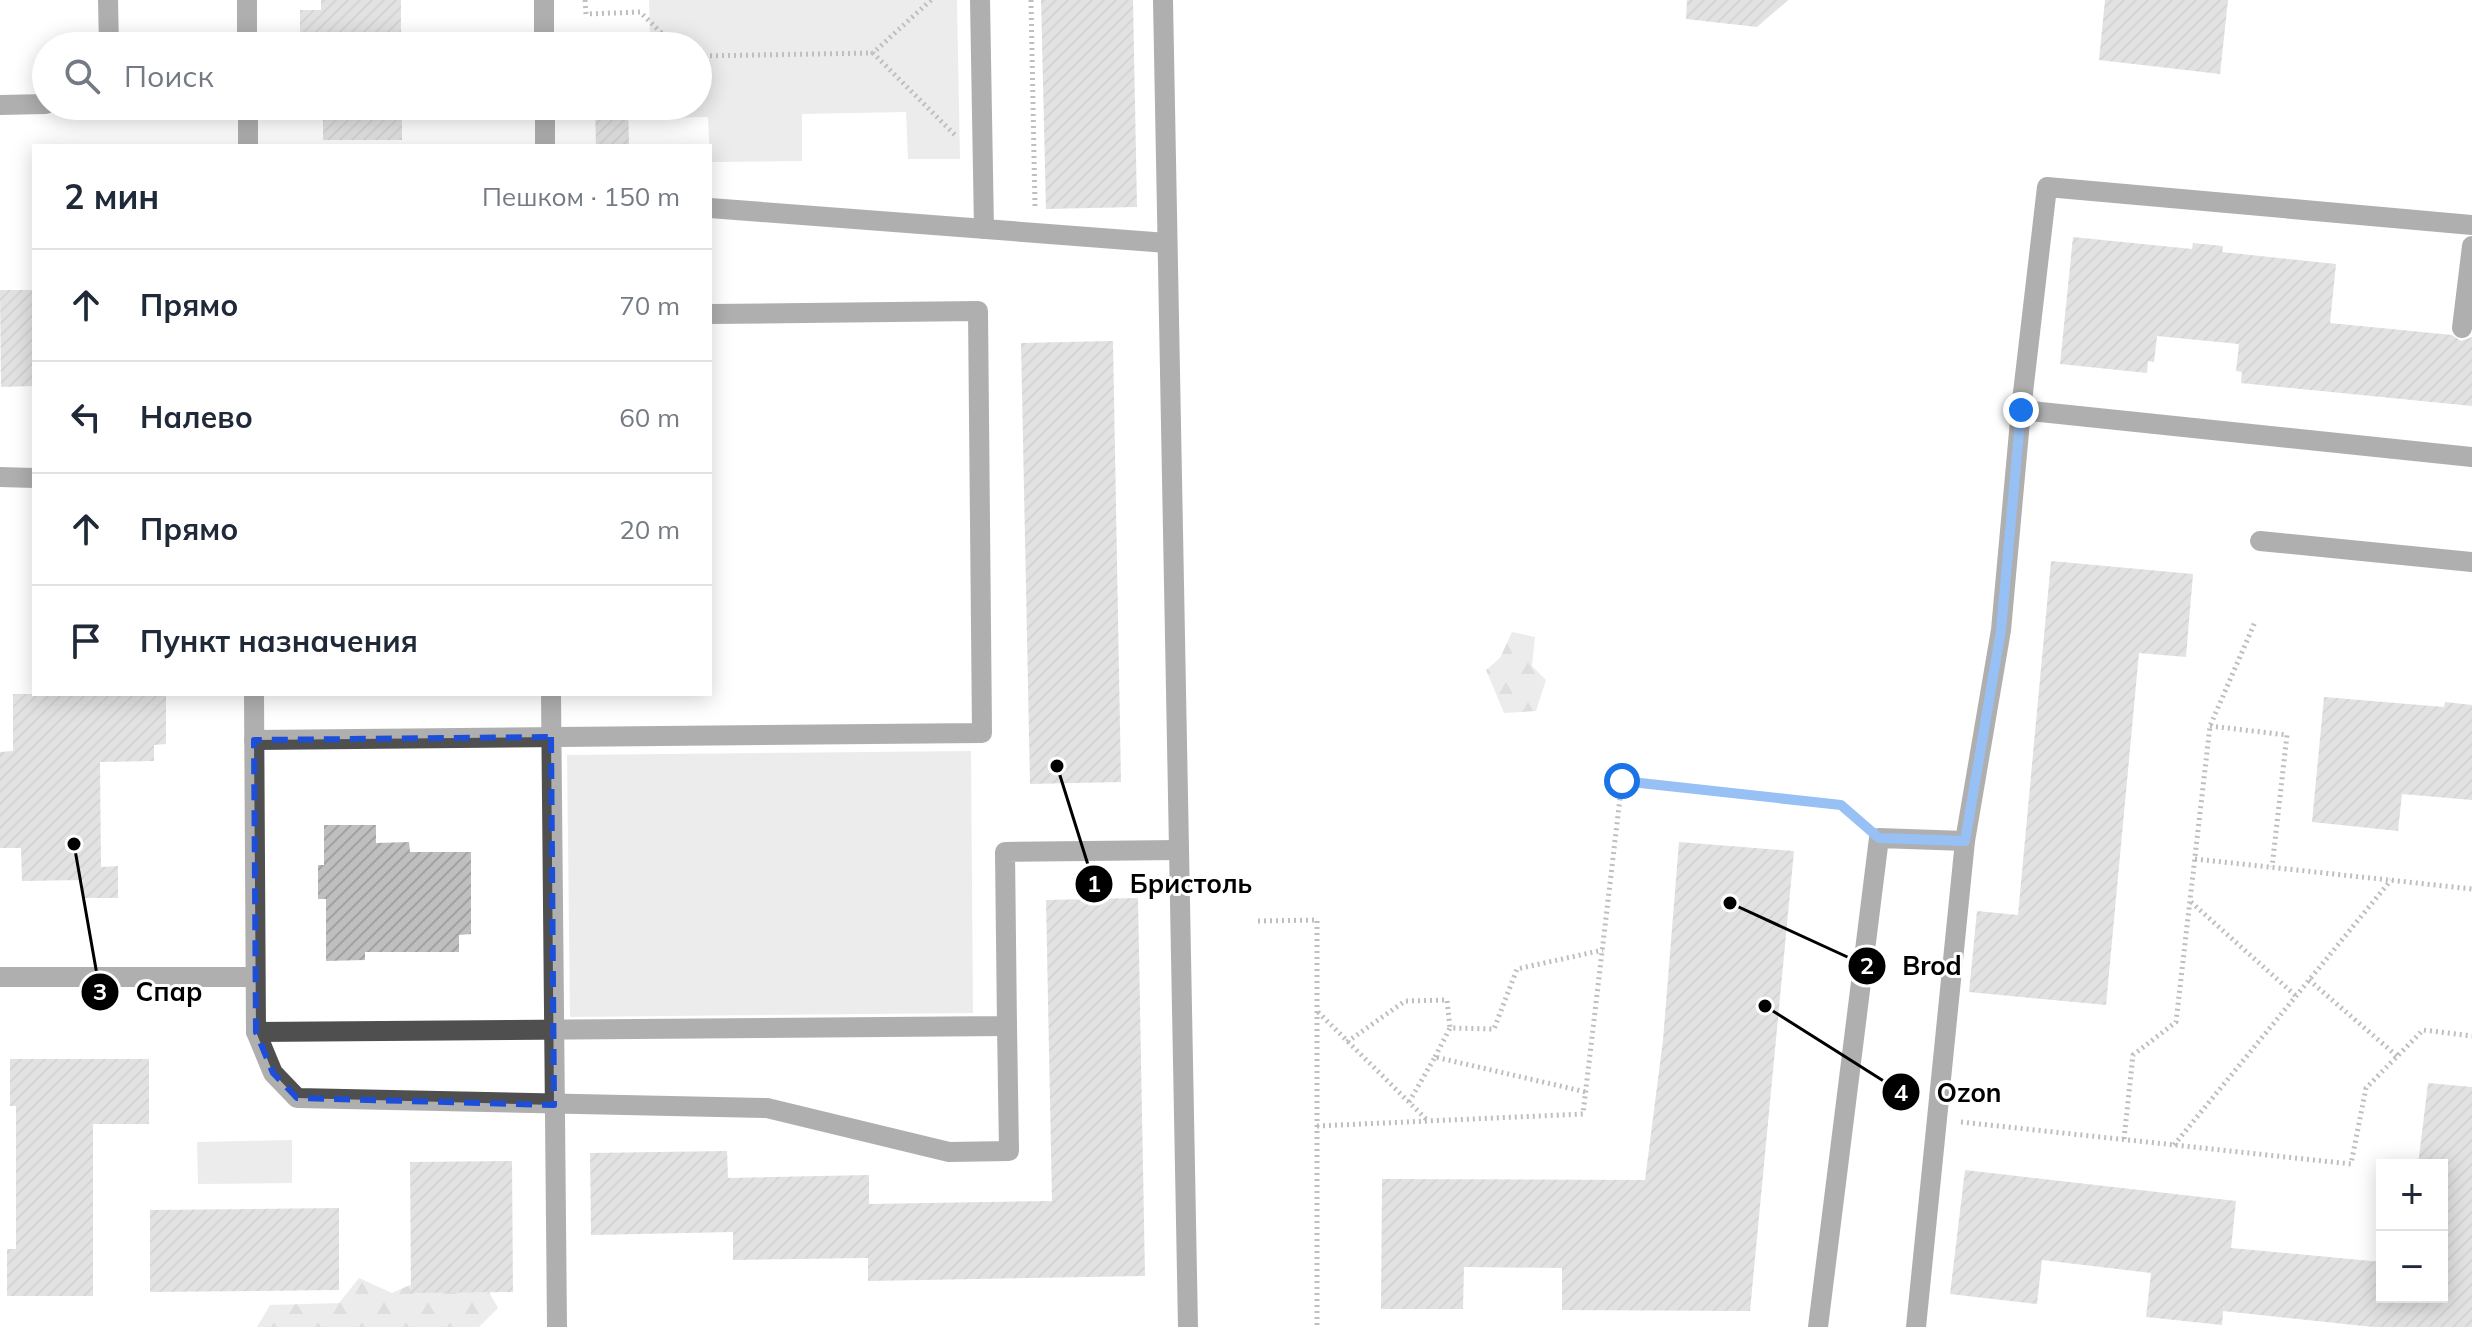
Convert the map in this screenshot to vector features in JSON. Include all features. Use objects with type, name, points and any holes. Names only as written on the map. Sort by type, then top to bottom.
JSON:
[{"type":"street","points":[[108,0],[109,32]]},
{"type":"street","points":[[247,0],[247,32]]},
{"type":"street","points":[[544,0],[544,32]]},
{"type":"street","points":[[980,0],[984,229]]},
{"type":"street","points":[[1163,0],[1188,1327]]},
{"type":"street","points":[[0,105],[32,104]]},
{"type":"street","points":[[248,120],[248,144]]},
{"type":"street","points":[[545,120],[545,144]]},
{"type":"street","points":[[1916,1327],[1965,841],[2001,630],[2021,410],[2047,187],[2472,225]]},
{"type":"street","points":[[712,208],[1167,243]]},
{"type":"street","points":[[2462,328],[2472,246]]},
{"type":"street","points":[[254,740],[982,733],[978,311],[712,314]]},
{"type":"street","points":[[2021,410],[2472,457]]},
{"type":"street","points":[[0,477],[32,478]]},
{"type":"street","points":[[2260,541],[2472,562]]},
{"type":"street","points":[[254,696],[256,1032],[273,1073],[297,1098],[767,1108],[949,1152],[1009,1151],[1005,852],[1179,850]]},
{"type":"street","points":[[551,696],[557,1327]]},
{"type":"street","points":[[1818,1327],[1879,838],[1965,841]]},
{"type":"street","points":[[0,977],[255,977]]},
{"type":"street","points":[[256,1032],[1007,1026]]},
{"type":"path","points":[[585,0],[586,14],[640,12],[661,32]]},
{"type":"path","points":[[712,56],[873,53],[931,0]]},
{"type":"path","points":[[1025,205],[1035,215],[1031,0]]},
{"type":"path","points":[[873,53],[983,163]]},
{"type":"path","points":[[2124,1139],[2133,1055],[2176,1022],[2210,726],[2255,622]]},
{"type":"path","points":[[2210,726],[2287,735],[2272,867]]},
{"type":"path","points":[[1317,1126],[1583,1114],[1622,781],[1841,805],[1879,838]]},
{"type":"path","points":[[2195,859],[2472,889]]},
{"type":"path","points":[[2174,1145],[2391,880]]},
{"type":"path","points":[[2190,901],[2296,996]]},
{"type":"path","points":[[1258,921],[1317,920],[1317,1327]]},
{"type":"path","points":[[1450,1028],[1494,1029],[1517,969],[1603,950]]},
{"type":"path","points":[[2309,980],[2397,1056]]},
{"type":"path","points":[[1347,1042],[1405,1001],[1447,1000],[1450,1028],[1409,1102]]},
{"type":"path","points":[[1317,1012],[1428,1120]]},
{"type":"path","points":[[1936,1119],[2351,1164],[2366,1088],[2423,1030],[2472,1036]]},
{"type":"path","points":[[1435,1057],[1586,1092]]},
{"type":"highlighted area","points":[[551,737],[554,1105],[297,1098],[273,1073],[256,1032],[254,740]]},
{"type":"green space","points":[[649,0],[957,0],[960,159],[908,159],[906,112],[802,114],[802,161],[712,162],[708,120],[712,120],[712,32],[650,32]]},
{"type":"green space","points":[[1512,632],[1535,637],[1532,666],[1546,680],[1536,711],[1504,713],[1486,670],[1500,658]]},
{"type":"green space","points":[[971,751],[973,1013],[570,1017],[567,755]]},
{"type":"green space","points":[[292,1140],[292,1183],[198,1184],[197,1142]]},
{"type":"green space","points":[[470,1258],[498,1308],[479,1327],[257,1327],[270,1305],[339,1303],[359,1278],[392,1293]]},
{"type":"building","points":[[321,0],[401,0],[401,32],[300,32],[300,10],[321,10]]},
{"type":"building","points":[[1041,0],[1133,0],[1137,207],[1046,209]]},
{"type":"building","points":[[1687,0],[1788,0],[1757,27],[1686,19]]},
{"type":"building","points":[[2105,0],[2228,0],[2220,74],[2099,60]]},
{"type":"building","points":[[323,120],[402,120],[402,140],[323,140]]},
{"type":"building","points":[[595,120],[628,120],[629,144],[596,144]]},
{"type":"building","points":[[2073,237],[2192,249],[2193,243],[2223,246],[2222,252],[2336,264],[2330,323],[2452,335],[2461,341],[2472,337],[2472,406],[2241,383],[2242,372],[2236,371],[2239,344],[2157,336],[2154,362],[2148,361],[2147,373],[2060,364]]},
{"type":"building","points":[[0,290],[32,290],[32,386],[1,387]]},
{"type":"building","points":[[1113,341],[1121,782],[1030,784],[1021,343]]},
{"type":"building","points":[[2051,561],[2193,574],[2186,657],[2139,653],[2106,1005],[1969,992],[1977,911],[2018,915]]},
{"type":"building","points":[[13,694],[166,696],[166,744],[154,745],[154,761],[100,762],[101,867],[118,866],[118,898],[83,898],[83,880],[22,881],[21,848],[0,848],[0,752],[13,751]]},
{"type":"building","points":[[2324,697],[2444,707],[2445,702],[2472,705],[2472,800],[2402,794],[2398,831],[2312,822]]},
{"type":"building","points":[[324,825],[376,825],[376,843],[409,842],[410,852],[471,852],[471,934],[459,935],[459,952],[365,952],[365,960],[326,961],[326,899],[318,899],[318,865],[324,865]]},
{"type":"building","points":[[1679,842],[1794,851],[1750,1311],[1562,1310],[1562,1268],[1464,1267],[1463,1309],[1381,1309],[1382,1179],[1645,1180],[1663,1040]]},
{"type":"building","points":[[1138,898],[1145,1276],[868,1281],[868,1258],[733,1260],[733,1232],[591,1235],[590,1153],[727,1151],[728,1178],[869,1175],[869,1204],[1052,1201],[1046,900]]},
{"type":"building","points":[[10,1059],[149,1059],[149,1124],[93,1124],[93,1296],[7,1296],[7,1249],[16,1249],[16,1106],[10,1106]]},
{"type":"building","points":[[2428,1083],[2472,1087],[2472,1327],[2373,1327],[2223,1311],[2222,1325],[2146,1317],[2151,1273],[2042,1260],[2037,1304],[1950,1294],[1965,1170],[2236,1201],[2231,1248],[2376,1261],[2376,1303],[2448,1303],[2448,1159],[2419,1159]]},
{"type":"building","points":[[512,1161],[513,1292],[411,1293],[410,1162]]},
{"type":"building","points":[[339,1208],[339,1290],[150,1292],[150,1210]]},
{"type":"place","name":"Бристоль","points":[[1057,766]]},
{"type":"place","name":"Спар","points":[[74,844]]},
{"type":"place","name":"Brod","points":[[1730,903]]},
{"type":"place","name":"Ozon","points":[[1765,1006]]},
{"type":"route","points":[[1622,781],[1841,805],[1879,838],[1965,841],[2001,630],[2021,410]]}]
